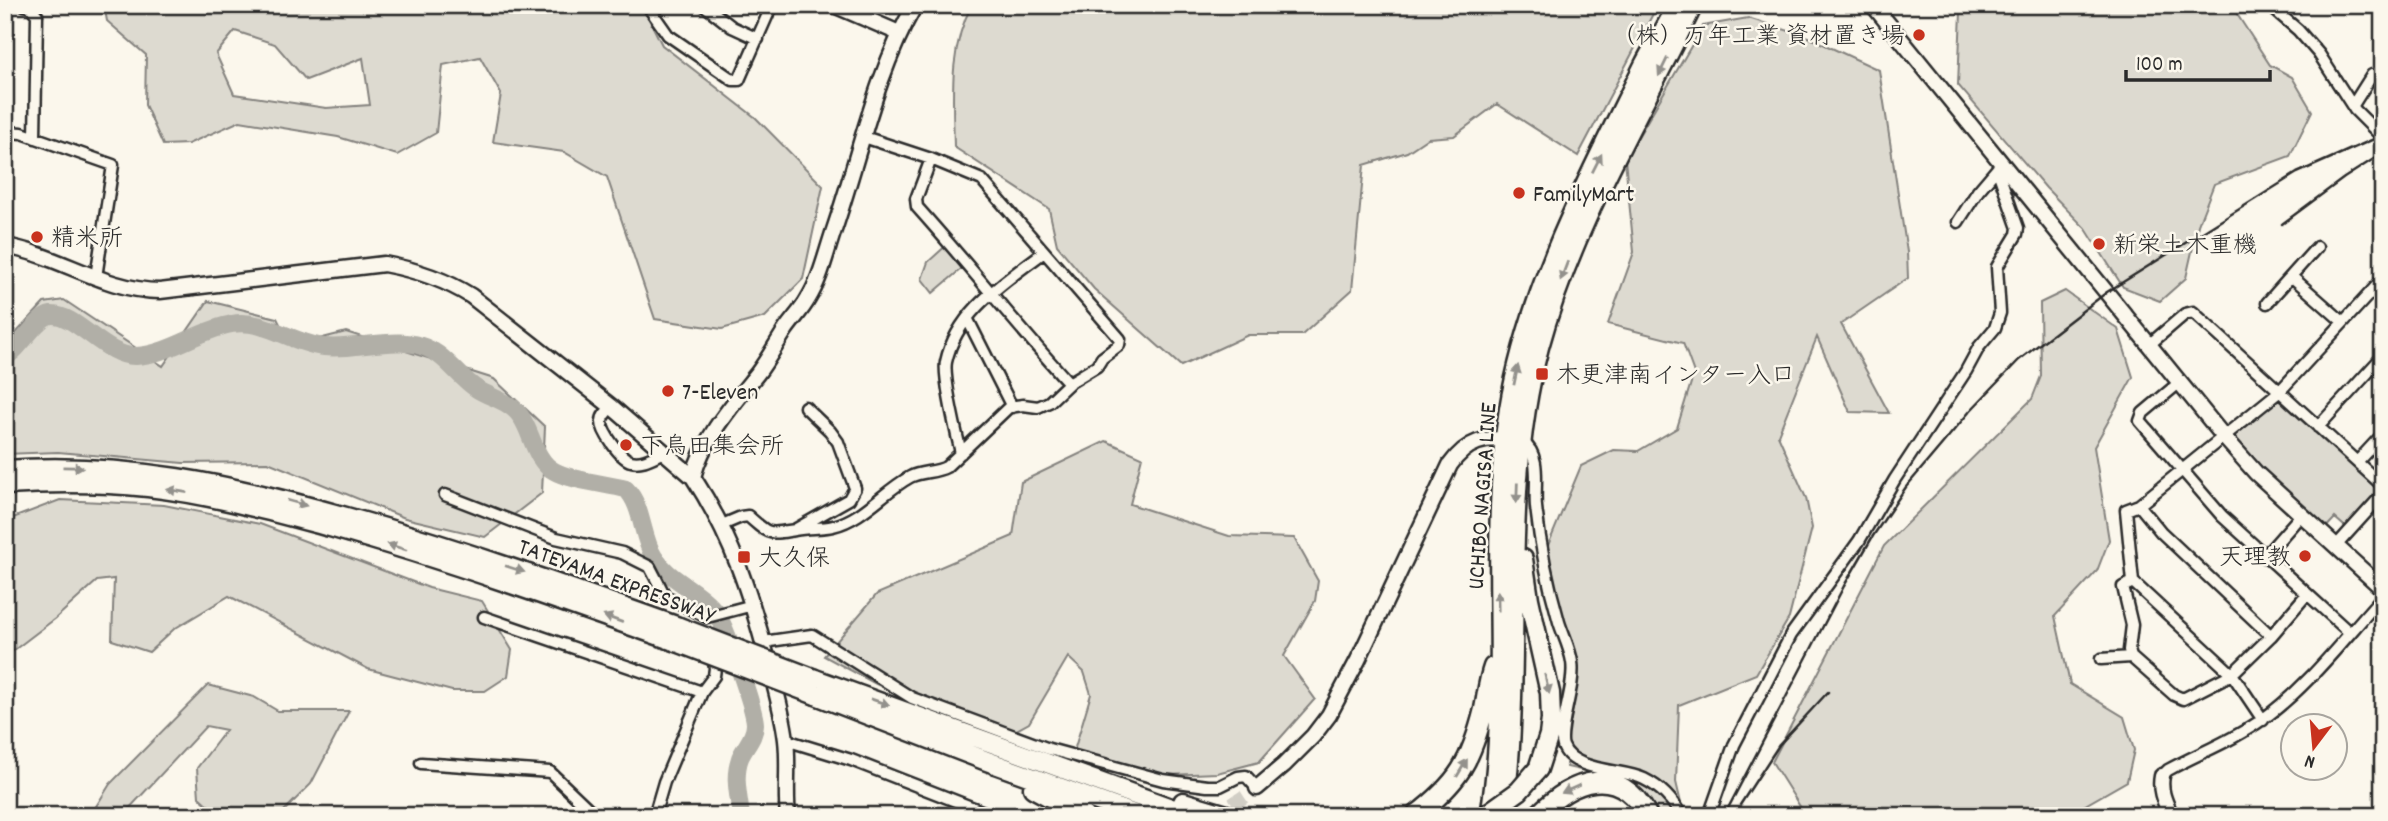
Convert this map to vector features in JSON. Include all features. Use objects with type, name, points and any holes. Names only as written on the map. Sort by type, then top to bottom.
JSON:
[{"type":"highway","name":"UCHIBO NAGISA LINE","points":[[1490,816],[1499,726],[1499,558],[1514,441],[1522,349],[1545,280],[1588,179],[1645,62],[1677,5]]},
{"type":"highway","name":"UCHIBO NAGISA LINE","points":[[1504,816],[1511,726],[1516,521],[1514,441],[1539,349],[1569,260],[1599,190],[1693,5]]},
{"type":"highway","name":"TATEYAMA EXPRESSWAY","points":[[5,470],[107,468],[192,479],[235,487],[383,527],[520,570],[816,687],[994,742],[1193,816]]},
{"type":"highway","name":"TATEYAMA EXPRESSWAY","points":[[5,485],[73,482],[149,487],[243,504],[379,541],[678,634]]},
{"type":"highway","points":[[1483,816],[1519,791],[1538,769],[1552,719],[1550,693],[1531,611],[1516,521]]},
{"type":"highway","points":[[1415,816],[1447,790],[1464,767],[1475,741],[1499,647]]},
{"type":"highway","name":"TATEYAMA EXPRESSWAY","points":[[816,687],[836,702],[1139,816]]},
{"type":"highway","points":[[836,702],[986,766],[1085,816]]},
{"type":"highway","points":[[1055,766],[1230,816]]},
{"type":"highway","points":[[1537,816],[1563,791],[1591,780],[1626,789],[1641,802],[1648,816]]},
{"type":"street","points":[[24,5],[30,6],[37,15],[35,138]]},
{"type":"street","points":[[647,5],[668,35],[733,80],[739,80],[772,5]]},
{"type":"street","points":[[704,5],[732,27],[758,39]]},
{"type":"street","points":[[834,5],[851,8],[899,33]]},
{"type":"street","points":[[693,477],[696,466],[738,396],[760,371],[818,281],[885,66],[915,5]]},
{"type":"street","points":[[1873,5],[2224,437],[2256,473],[2383,589]]},
{"type":"street","points":[[2269,5],[2298,30],[2319,54],[2353,105],[2378,126],[2383,138]]},
{"type":"street","points":[[2353,105],[2372,75]]},
{"type":"street","points":[[5,132],[22,133],[113,165],[96,277]]},
{"type":"street","points":[[722,525],[748,516],[765,532],[777,534],[834,526],[863,511],[912,476],[946,467],[990,424],[1012,407],[1038,407],[1049,402],[1069,383],[1090,372],[1119,345],[1120,339],[982,180],[931,159],[864,137]]},
{"type":"street","points":[[931,159],[916,199],[917,207],[1069,383]]},
{"type":"street","points":[[1958,222],[1978,191],[2003,165]]},
{"type":"street","points":[[1709,816],[1734,745],[1791,635],[1859,541],[1979,347],[1995,328],[2000,313],[1997,267],[2018,228],[1999,174],[2003,165]]},
{"type":"street","points":[[5,246],[40,254],[123,287],[160,291],[384,264],[409,268],[447,281],[471,296],[612,407],[693,477],[722,525],[748,586],[786,740],[788,816]]},
{"type":"street","points":[[2267,303],[2317,247]]},
{"type":"street","points":[[961,453],[945,365],[957,332],[991,292],[1044,252]]},
{"type":"street","points":[[2291,276],[2343,322]]},
{"type":"street","points":[[2263,720],[2232,674],[2133,582],[2126,510],[2139,505],[2280,391],[2381,283]]},
{"type":"street","points":[[2150,344],[2185,314],[2193,312],[2383,486]]},
{"type":"street","points":[[967,318],[1012,407]]},
{"type":"street","points":[[2318,427],[2383,356]]},
{"type":"street","points":[[2180,382],[2143,413],[2140,421],[2222,516],[2349,632]]},
{"type":"street","points":[[612,407],[602,418],[602,424],[614,447],[627,460],[645,460],[664,452]]},
{"type":"street","points":[[795,530],[849,499],[855,488],[838,442],[830,430],[805,407]]},
{"type":"street","points":[[2357,462],[2383,433]]},
{"type":"street","points":[[763,642],[811,635],[912,698],[1049,748],[1163,780],[1220,786],[1246,776],[1257,788],[1313,736],[1329,715],[1358,660],[1450,465],[1461,450],[1472,443],[1514,441],[1531,448],[1535,459],[1536,505],[1546,570],[1572,662],[1573,680],[1562,746],[1579,762],[1645,779],[1673,800],[1681,816]]},
{"type":"street","points":[[2336,546],[2383,494]]},
{"type":"street","points":[[445,495],[556,538],[622,553],[650,567],[665,596],[707,617],[753,606]]},
{"type":"street","points":[[2139,505],[2161,532],[2271,636]]},
{"type":"street","points":[[2264,556],[2301,515]]},
{"type":"street","points":[[2133,582],[2123,587],[2132,625],[2129,650],[2131,657],[2174,695],[2183,699],[2232,674],[2271,636],[2307,594]]},
{"type":"street","points":[[2171,816],[2161,786],[2162,776],[2168,769],[2263,720],[2298,688],[2383,596]]},
{"type":"street","points":[[654,816],[664,782],[702,692],[714,676],[710,643],[699,613]]},
{"type":"street","points":[[484,617],[702,692]]},
{"type":"street","points":[[2101,659],[2131,657]]},
{"type":"street","points":[[786,740],[852,760],[994,816]]},
{"type":"street","points":[[421,763],[550,772],[596,816]]},
{"type":"shaded area","points":[[104,5],[642,5],[662,45],[756,118],[823,186],[803,279],[765,317],[722,329],[655,319],[607,177],[564,152],[493,142],[501,94],[480,57],[443,65],[436,133],[397,155],[338,137],[240,121],[188,144],[163,145],[145,105],[146,55],[107,21]],"holes":[[[235,31],[275,44],[306,80],[363,58],[370,105],[326,108],[234,94],[216,54]]]},
{"type":"shaded area","points":[[972,5],[1655,5],[1655,10],[1578,156],[1497,104],[1454,136],[1428,138],[1407,152],[1364,165],[1352,290],[1302,335],[1248,335],[1181,366],[1094,289],[1057,245],[1049,209],[954,147],[955,56],[964,21]]},
{"type":"shaded area","points":[[1967,5],[2231,5],[2270,65],[2292,77],[2312,111],[2290,156],[2214,184],[2198,225],[2186,278],[2160,301],[2123,287],[2086,229],[2046,188],[1958,85],[1961,12]]},
{"type":"shaded area","points":[[1748,18],[1808,37],[1879,70],[1907,252],[1908,278],[1841,324],[1889,413],[1850,412],[1817,337],[1778,435],[1806,498],[1812,528],[1789,618],[1756,674],[1679,705],[1676,782],[1684,816],[1656,816],[1646,796],[1598,774],[1567,767],[1565,746],[1576,692],[1544,555],[1581,466],[1614,450],[1638,451],[1677,428],[1694,373],[1683,343],[1608,324],[1634,252],[1625,159],[1703,26]]},
{"type":"shaded area","points":[[949,243],[967,264],[933,293],[922,279],[928,262]]},
{"type":"shaded area","points":[[2065,291],[2118,329],[2133,377],[2094,447],[2109,540],[2097,571],[2055,616],[2070,684],[2124,717],[2134,750],[2127,781],[2066,816],[1806,816],[1772,762],[1884,546],[2032,399],[2041,376],[2040,303]]},
{"type":"shaded area","points":[[64,300],[163,366],[208,301],[277,318],[291,346],[346,332],[494,379],[545,427],[542,493],[485,537],[405,518],[268,462],[183,463],[58,452],[5,454],[5,345],[44,303]]},
{"type":"shaded area","points":[[2280,391],[2383,486],[2383,494],[2350,531],[2335,518],[2321,533],[2224,437]]},
{"type":"shaded area","points":[[1106,441],[1142,457],[1130,504],[1229,536],[1294,538],[1318,581],[1315,601],[1284,656],[1315,699],[1259,762],[1217,773],[1142,776],[1071,761],[1091,694],[1084,672],[1068,657],[1029,723],[1002,738],[876,684],[824,656],[877,594],[1013,536],[1021,482]]},
{"type":"shaded area","points":[[60,500],[164,505],[260,524],[429,588],[482,601],[512,650],[508,676],[485,691],[452,691],[368,669],[229,596],[174,629],[149,652],[112,640],[114,579],[97,581],[56,618],[5,657],[5,521]]},
{"type":"shaded area","points":[[208,685],[254,697],[278,711],[349,711],[311,784],[279,816],[220,816],[199,797],[197,768],[226,730],[206,726],[126,812],[95,808],[110,784]]},
{"type":"waterway","points":[[5,357],[40,321],[51,315],[71,321],[125,355],[136,356],[161,351],[208,331],[244,323],[324,347],[393,342],[433,351],[471,385],[517,412],[542,461],[554,471],[569,477],[626,489],[636,504],[654,557],[668,573],[702,598],[717,614],[739,668],[755,724],[738,765],[737,787],[741,816]]},
{"type":"tunnel","points":[[1215,816],[1257,788]]},
{"type":"railway","points":[[1724,816],[1844,586],[1873,536],[1906,487],[1971,410],[2019,360],[2107,292],[2297,173],[2383,135]]},
{"type":"railway","points":[[2282,224],[2383,153]]},
{"type":"railway","points":[[1740,805],[1779,745],[1828,692]]},
{"type":"place","name":"（株）万年工業 資材置き場","points":[[1919,35]]},
{"type":"place","name":"FamilyMart","points":[[1519,193]]},
{"type":"place","name":"精米所","points":[[37,237]]},
{"type":"place","name":"新栄土木重機","points":[[2099,244]]},
{"type":"place","name":"木更津南インター入口","points":[[1542,374]]},
{"type":"place","name":"7-Eleven","points":[[668,391]]},
{"type":"place","name":"下烏田集会所","points":[[626,445]]},
{"type":"place","name":"天理教","points":[[2305,556]]},
{"type":"place","name":"大久保","points":[[744,557]]}]
